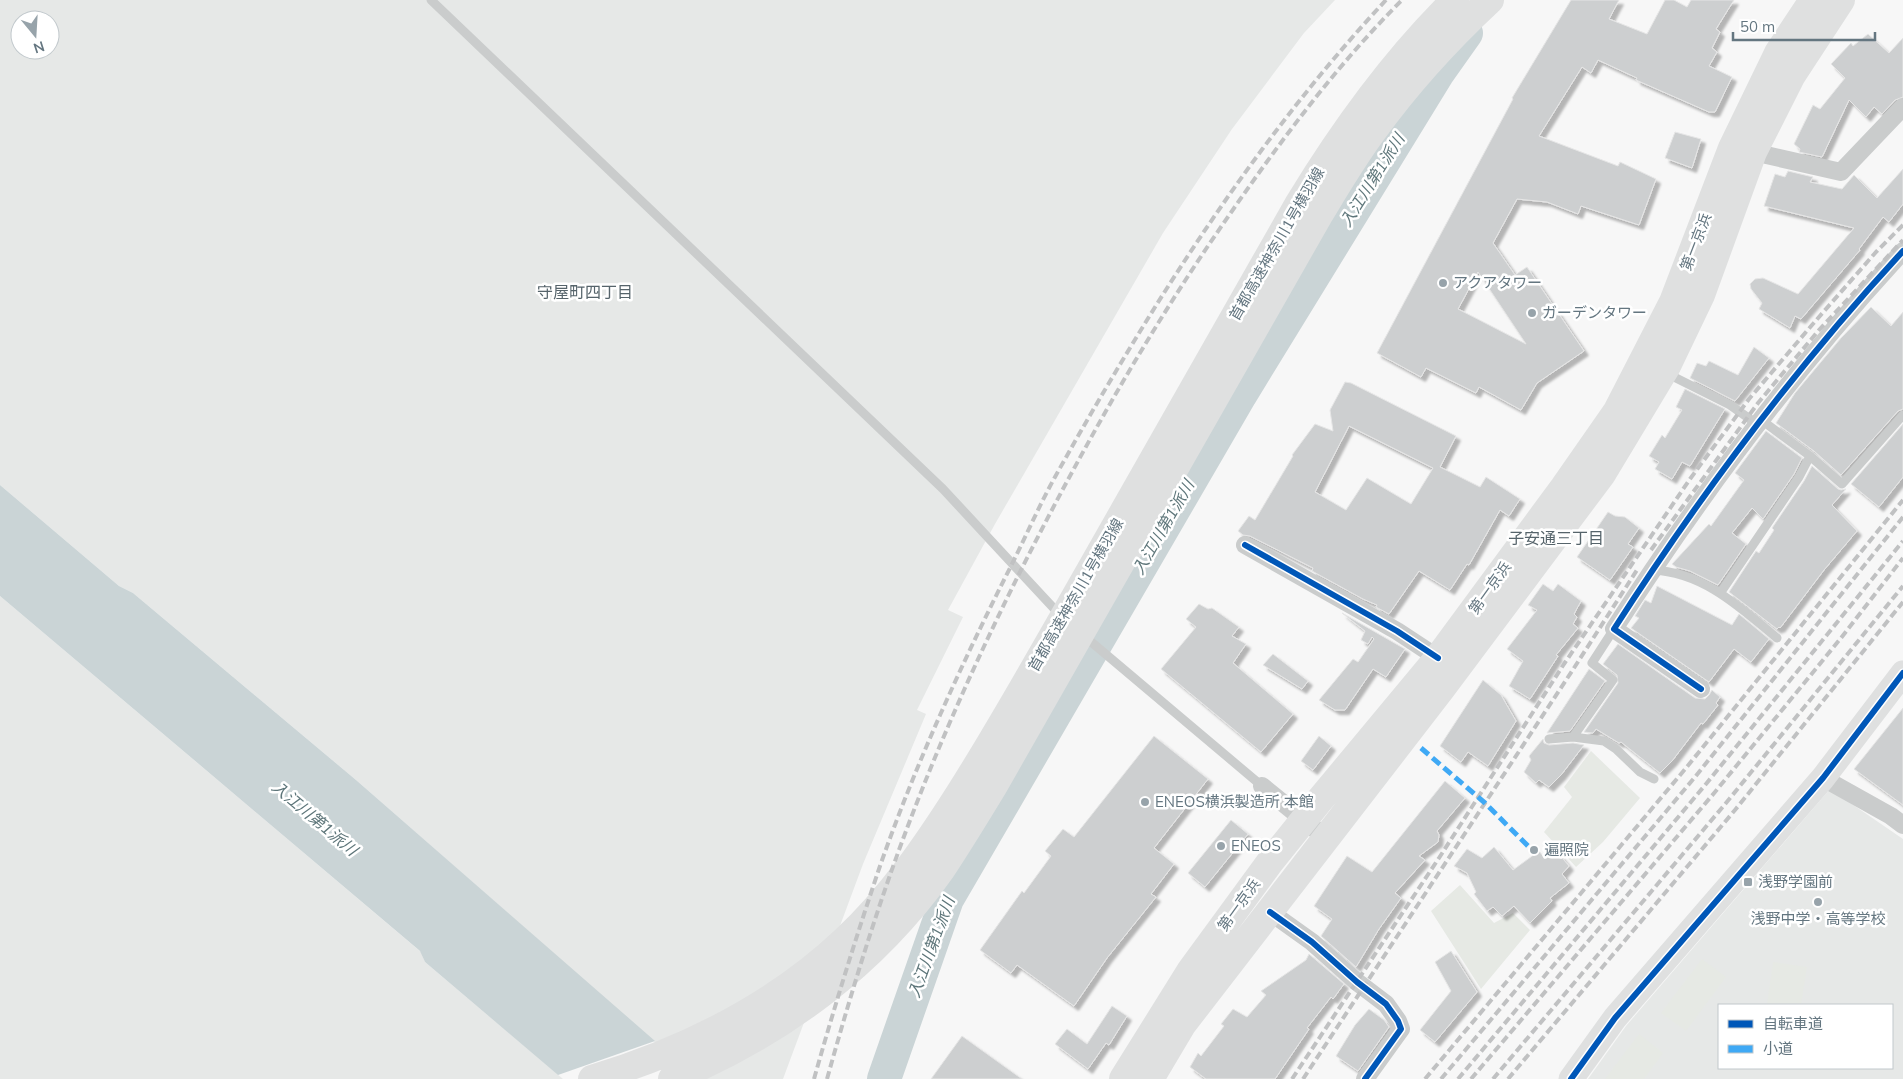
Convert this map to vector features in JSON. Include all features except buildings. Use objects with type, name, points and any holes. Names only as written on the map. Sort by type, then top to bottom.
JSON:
[{"type":"highway","name":"首都高速神奈川1号横羽線","points":[[592,1079],[687,1044],[721,1028],[755,1008],[818,964],[846,939],[892,889],[941,823],[1005,719],[1294,212],[1325,161],[1379,83],[1409,48],[1455,0]]},
{"type":"highway","name":"首都高速神奈川1号横羽線","points":[[672,1079],[706,1065],[772,1028],[832,986],[889,934],[940,870],[998,778],[1344,174],[1372,132],[1431,59],[1490,0]]},
{"type":"highway","points":[[1344,174],[1376,134],[1435,70],[1512,0]]},
{"type":"highway","name":"第一京浜","points":[[1123,1079],[1191,970],[1270,862],[1438,658],[1564,487],[1617,411],[1673,302],[1732,148],[1778,53],[1813,0]]},
{"type":"highway","name":"第一京浜","points":[[1150,1079],[1182,1025],[1448,680],[1602,474],[1664,372],[1701,295],[1753,152],[1792,75],[1841,0]]},
{"type":"street","points":[[1753,152],[1841,172],[1903,107]]},
{"type":"street","points":[[1702,690],[1614,630],[1652,570],[1699,502],[1759,421],[1862,297],[1903,251]]},
{"type":"street","points":[[1245,545],[1398,631],[1438,658]]},
{"type":"street","points":[[1571,1079],[1615,1018],[1823,778],[1903,673]]},
{"type":"street","points":[[1823,778],[1891,816],[1903,825]]},
{"type":"street","points":[[1262,786],[1326,838]]},
{"type":"street","points":[[1270,912],[1312,942],[1357,982],[1386,1004],[1398,1021],[1401,1029],[1365,1079]]},
{"type":"lane","points":[[431,0],[936,482],[1051,606],[1097,649],[1262,786]]},
{"type":"lane","points":[[1664,372],[1759,421],[1810,456],[1842,484],[1903,415]]},
{"type":"lane","points":[[1721,592],[1800,477],[1810,456]]},
{"type":"lane","points":[[1652,570],[1674,573],[1721,592],[1777,638]]},
{"type":"lane","points":[[1573,737],[1613,680],[1592,663],[1614,630]]},
{"type":"lane","points":[[1549,739],[1573,737],[1604,741],[1616,749],[1640,772],[1654,779]]},
{"type":"shaded area","points":[[0,0],[1335,0],[1304,33],[1232,129],[1163,233],[995,524],[948,610],[963,617],[917,710],[926,714],[863,864],[783,1079],[697,1079],[356,780],[133,593],[119,586],[0,485]]},
{"type":"shaded area","points":[[0,596],[421,952],[425,962],[563,1079],[0,1079]]},
{"type":"shaded area","points":[[1591,751],[1640,798],[1603,842],[1576,867],[1544,832],[1572,797],[1564,787]]},
{"type":"shaded area","name":"浅野中学・高等学校","points":[[1830,789],[1903,839],[1903,1079],[1588,1079],[1626,1026]]},
{"type":"shaded area","points":[[1460,885],[1494,923],[1513,913],[1530,930],[1481,989],[1431,911]]},
{"type":"shaded area","points":[[1702,959],[1726,977],[1686,1031],[1661,1013]]},
{"type":"shaded area","points":[[1773,962],[1807,967],[1801,1004],[1767,1004]]},
{"type":"shaded area","points":[[1639,1034],[1663,1053],[1644,1079],[1605,1079]]},
{"type":"water","points":[[0,485],[119,586],[133,593],[356,780],[655,1041],[558,1075],[425,962],[420,951],[0,596]]},
{"type":"waterway","name":"入江川第1派川","points":[[884,1079],[947,899],[1240,395],[1437,74],[1466,33]]},
{"type":"railway","points":[[814,1079],[862,919],[924,751],[1049,488],[1136,338],[1222,205],[1317,79],[1386,0]]},
{"type":"railway","points":[[827,1079],[872,928],[918,799],[984,645],[1065,486],[1134,363],[1232,211],[1324,87],[1402,0]]},
{"type":"railway","points":[[1292,1079],[1439,858],[1564,664],[1690,479],[1749,399],[1876,252],[1903,225]]},
{"type":"railway","points":[[1651,550],[1758,403],[1819,330],[1903,240]]},
{"type":"railway","points":[[1425,1079],[1686,768],[1903,500]]},
{"type":"railway","points":[[1441,1079],[1695,777],[1903,517]]},
{"type":"railway","points":[[1458,1079],[1706,784],[1903,541]]},
{"type":"railway","points":[[1471,1079],[1715,792],[1841,638],[1903,558]]},
{"type":"railway","points":[[1303,1079],[1637,570]]},
{"type":"railway","points":[[1493,1079],[1726,803],[1903,586]]},
{"type":"railway","points":[[1508,1079],[1735,810],[1903,602]]},
{"type":"marked path","points":[[1421,748],[1485,803],[1528,846]]},
{"type":"cycle path","points":[[1701,689],[1614,629],[1680,530],[1750,434],[1824,341],[1903,251]]},
{"type":"cycle path","points":[[1245,545],[1397,631],[1438,658]]},
{"type":"cycle path","points":[[1571,1079],[1615,1018],[1823,778],[1903,673]]},
{"type":"cycle path","points":[[1270,912],[1312,942],[1357,982],[1386,1004],[1398,1021],[1401,1029],[1365,1079]]},
{"type":"place","name":"アクアタワー","points":[[1443,283]]},
{"type":"place","name":"ガーデンタワー","points":[[1532,313]]},
{"type":"place","name":"ENEOS横浜製造所 本館","points":[[1145,802]]},
{"type":"place","name":"ENEOS","points":[[1221,846]]},
{"type":"place","name":"遍照院","points":[[1534,850]]},
{"type":"place","name":"浅野学園前","points":[[1748,882]]},
{"type":"place","name":"浅野中学・高等学校","points":[[1818,902]]},
{"type":"district","name":"守屋町四丁目","points":[[585,292]]},
{"type":"district","name":"子安通三丁目","points":[[1556,538]]}]
